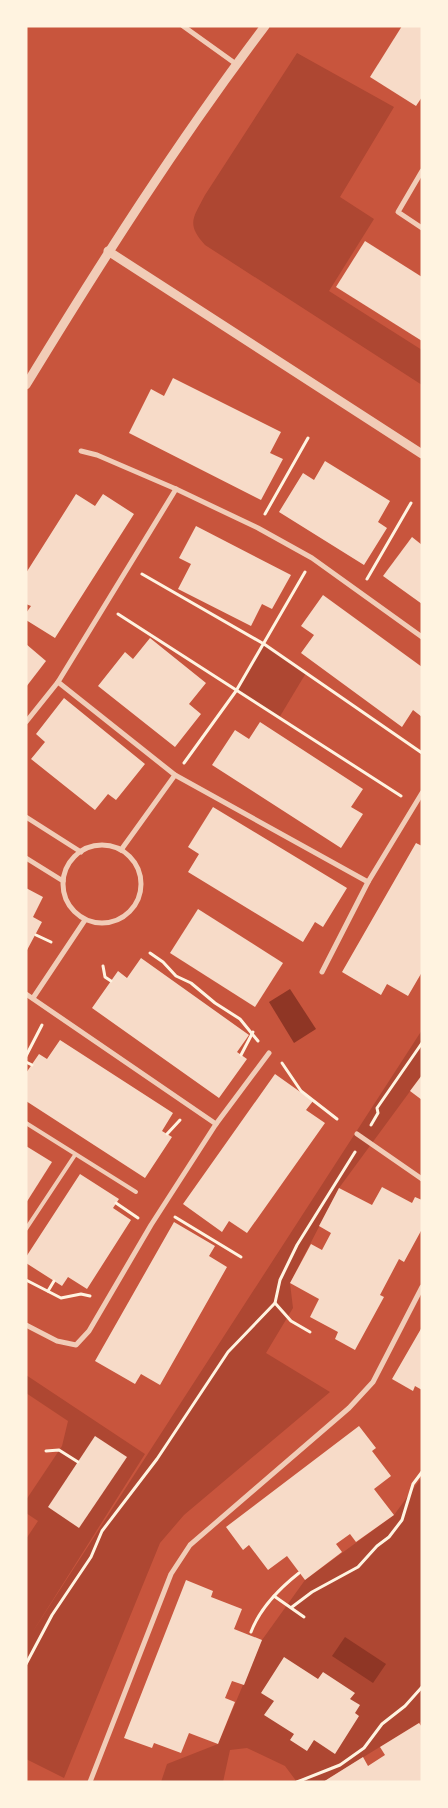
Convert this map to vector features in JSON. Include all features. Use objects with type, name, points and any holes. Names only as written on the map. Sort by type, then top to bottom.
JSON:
[{"type":"street","points":[[183,26],[236,64]]},
{"type":"street","points":[[26,384],[108,251],[236,64],[265,26]]},
{"type":"street","points":[[422,171],[398,212],[422,228]]},
{"type":"street","points":[[108,251],[422,454]]},
{"type":"street","points":[[81,451],[97,455],[176,489],[258,528],[312,558],[422,637]]},
{"type":"street","points":[[26,722],[58,682],[176,489]]},
{"type":"street","points":[[58,682],[175,775],[368,882]]},
{"type":"street","points":[[121,850],[175,775]]},
{"type":"street","points":[[322,972],[368,882],[414,804],[422,794]]},
{"type":"street","points":[[26,816],[81,852]]},
{"type":"street","points":[[101,845],[121,850],[131,859],[138,870],[141,883],[139,896],[133,908],[124,917],[111,922],[98,923],[86,920],[68,904],[64,893],[63,881],[66,870],[72,859],[81,852],[101,845]]},
{"type":"street","points":[[26,858],[63,881]]},
{"type":"street","points":[[33,998],[86,920]]},
{"type":"street","points":[[26,994],[216,1124]]},
{"type":"street","points":[[26,1325],[57,1341],[76,1344],[89,1332],[151,1225],[216,1124],[269,1053]]},
{"type":"street","points":[[357,1134],[422,1178]]},
{"type":"street","points":[[90,1782],[171,1574],[190,1544],[349,1408],[373,1382],[422,1287]]},
{"type":"lane","points":[[26,1123],[136,1192]]},
{"type":"lane","points":[[26,1229],[75,1155]]},
{"type":"path","points":[[258,528],[308,438]]},
{"type":"path","points":[[360,592],[411,503]]},
{"type":"path","points":[[175,775],[236,691],[312,558]]},
{"type":"path","points":[[128,567],[264,644],[422,753]]},
{"type":"path","points":[[105,605],[414,804]]},
{"type":"path","points":[[36,935],[48,940]]},
{"type":"path","points":[[150,953],[163,962],[176,976],[191,983],[215,1003],[240,1019],[253,1032],[262,1048],[280,1059],[302,1091],[337,1119]]},
{"type":"path","points":[[103,966],[105,977],[111,981]]},
{"type":"path","points":[[26,1056],[43,1022]]},
{"type":"path","points":[[242,1055],[253,1032]]},
{"type":"path","points":[[26,1664],[52,1615],[91,1557],[102,1530],[158,1459],[228,1352],[275,1303],[280,1280],[297,1245],[378,1113],[377,1108],[422,1043]]},
{"type":"path","points":[[26,1062],[32,1065]]},
{"type":"path","points":[[116,1203],[151,1225]]},
{"type":"path","points":[[162,1209],[241,1257]]},
{"type":"path","points":[[26,1280],[61,1298],[81,1294],[106,1305]]},
{"type":"path","points":[[48,1292],[54,1281]]},
{"type":"path","points":[[275,1303],[290,1321],[310,1332]]},
{"type":"path","points":[[46,1451],[59,1450],[78,1462]]},
{"type":"path","points":[[292,1608],[312,1592],[358,1567],[377,1546],[389,1537],[402,1520],[413,1484],[422,1472]]},
{"type":"path","points":[[251,1632],[254,1623],[281,1587],[299,1573]]},
{"type":"path","points":[[274,1596],[304,1617]]},
{"type":"path","points":[[420,1689],[422,1695]]},
{"type":"path","points":[[297,1782],[340,1765],[364,1748],[382,1724],[405,1706],[420,1689]]},
{"type":"shaded area","points":[[297,53],[394,107],[340,197],[374,219],[329,291],[422,350],[422,385],[205,245],[195,232],[193,221],[205,195]]},
{"type":"shaded area","points":[[264,644],[306,673],[279,718],[236,691]]},
{"type":"shaded area","points":[[290,989],[316,1029],[294,1043],[269,1002]]},
{"type":"shaded area","points":[[422,1030],[422,1075],[339,1188],[290,1283],[293,1308],[266,1353],[330,1392],[184,1515],[160,1543],[64,1778],[26,1759],[26,1539],[38,1521],[26,1513],[26,1500],[62,1446],[68,1421],[26,1393],[26,1375],[145,1454],[30,1636]]},
{"type":"shaded area","points":[[422,1477],[422,1721],[323,1782],[297,1782],[285,1766],[247,1748],[230,1750],[223,1782],[161,1782],[167,1764],[218,1744],[262,1640],[305,1580],[394,1515]]},
{"type":"shaded area","points":[[345,1637],[386,1664],[373,1683],[332,1656]]},
{"type":"building","points":[[402,26],[422,26],[422,97],[416,106],[370,77]]},
{"type":"building","points":[[365,241],[422,277],[422,341],[336,287]]},
{"type":"building","points":[[173,378],[281,432],[270,453],[283,459],[261,500],[129,433],[151,389],[164,396]]},
{"type":"building","points":[[325,461],[390,501],[378,522],[387,528],[364,565],[279,512],[303,473],[314,480]]},
{"type":"building","points":[[76,494],[95,506],[103,494],[134,514],[55,638],[26,620],[26,613],[31,606],[26,604],[26,573]]},
{"type":"building","points":[[196,526],[291,575],[272,609],[262,604],[251,626],[178,589],[191,564],[179,558]]},
{"type":"building","points":[[412,537],[422,545],[422,604],[383,576]]},
{"type":"building","points":[[323,595],[422,667],[422,717],[413,710],[402,727],[301,653],[314,635],[301,626]]},
{"type":"building","points":[[150,638],[206,683],[189,704],[201,714],[175,747],[98,686],[125,652],[133,659]]},
{"type":"building","points":[[26,644],[46,661],[26,687]]},
{"type":"building","points":[[64,698],[145,764],[116,800],[108,794],[95,810],[31,759],[45,742],[36,734]]},
{"type":"building","points":[[260,722],[363,789],[351,807],[363,814],[341,848],[212,765],[235,730],[249,739]]},
{"type":"building","points":[[213,807],[347,888],[323,927],[315,922],[303,942],[188,872],[199,854],[188,847]]},
{"type":"building","points":[[416,843],[422,846],[422,972],[408,996],[387,984],[381,995],[342,972]]},
{"type":"building","points":[[26,888],[43,897],[33,917],[42,922],[26,952]]},
{"type":"building","points":[[198,909],[283,963],[255,1007],[170,953]]},
{"type":"building","points":[[141,958],[249,1035],[237,1052],[247,1059],[219,1098],[92,1008],[118,971],[127,978]]},
{"type":"building","points":[[60,1040],[173,1113],[162,1131],[172,1137],[145,1178],[26,1101],[26,1073],[39,1054],[47,1059]]},
{"type":"building","points":[[275,1074],[313,1101],[306,1110],[325,1123],[247,1233],[229,1221],[222,1232],[183,1204]]},
{"type":"building","points":[[422,1075],[422,1100],[410,1091]]},
{"type":"building","points":[[26,1146],[52,1162],[26,1203]]},
{"type":"building","points":[[80,1174],[119,1199],[113,1208],[131,1220],[87,1289],[68,1277],[62,1286],[26,1263],[26,1257]]},
{"type":"building","points":[[382,1187],[412,1203],[415,1197],[422,1200],[422,1229],[404,1262],[399,1259],[380,1295],[384,1297],[355,1350],[335,1339],[338,1332],[310,1317],[319,1299],[290,1283],[311,1244],[322,1250],[331,1233],[319,1226],[339,1188],[372,1205]]},
{"type":"building","points":[[174,1222],[215,1246],[209,1256],[227,1267],[160,1385],[141,1374],[135,1384],[95,1361]]},
{"type":"building","points":[[422,1327],[422,1390],[415,1386],[413,1391],[392,1379]]},
{"type":"building","points":[[359,1426],[376,1448],[372,1451],[391,1476],[374,1489],[394,1515],[356,1542],[350,1534],[336,1544],[342,1552],[305,1580],[287,1556],[268,1570],[249,1545],[243,1550],[226,1527]]},
{"type":"building","points":[[95,1436],[127,1457],[79,1528],[48,1507]]},
{"type":"building","points":[[186,1580],[213,1591],[211,1597],[242,1609],[234,1629],[262,1640],[244,1685],[232,1681],[225,1698],[235,1702],[218,1744],[189,1733],[181,1753],[154,1743],[152,1748],[124,1738]]},
{"type":"building","points":[[284,1657],[318,1679],[323,1672],[355,1693],[350,1699],[360,1705],[355,1713],[359,1716],[335,1754],[314,1740],[307,1751],[290,1740],[294,1734],[264,1715],[274,1701],[261,1693]]},
{"type":"building","points":[[419,1723],[422,1727],[422,1782],[323,1782],[363,1757],[368,1766],[385,1755],[380,1747]]}]
